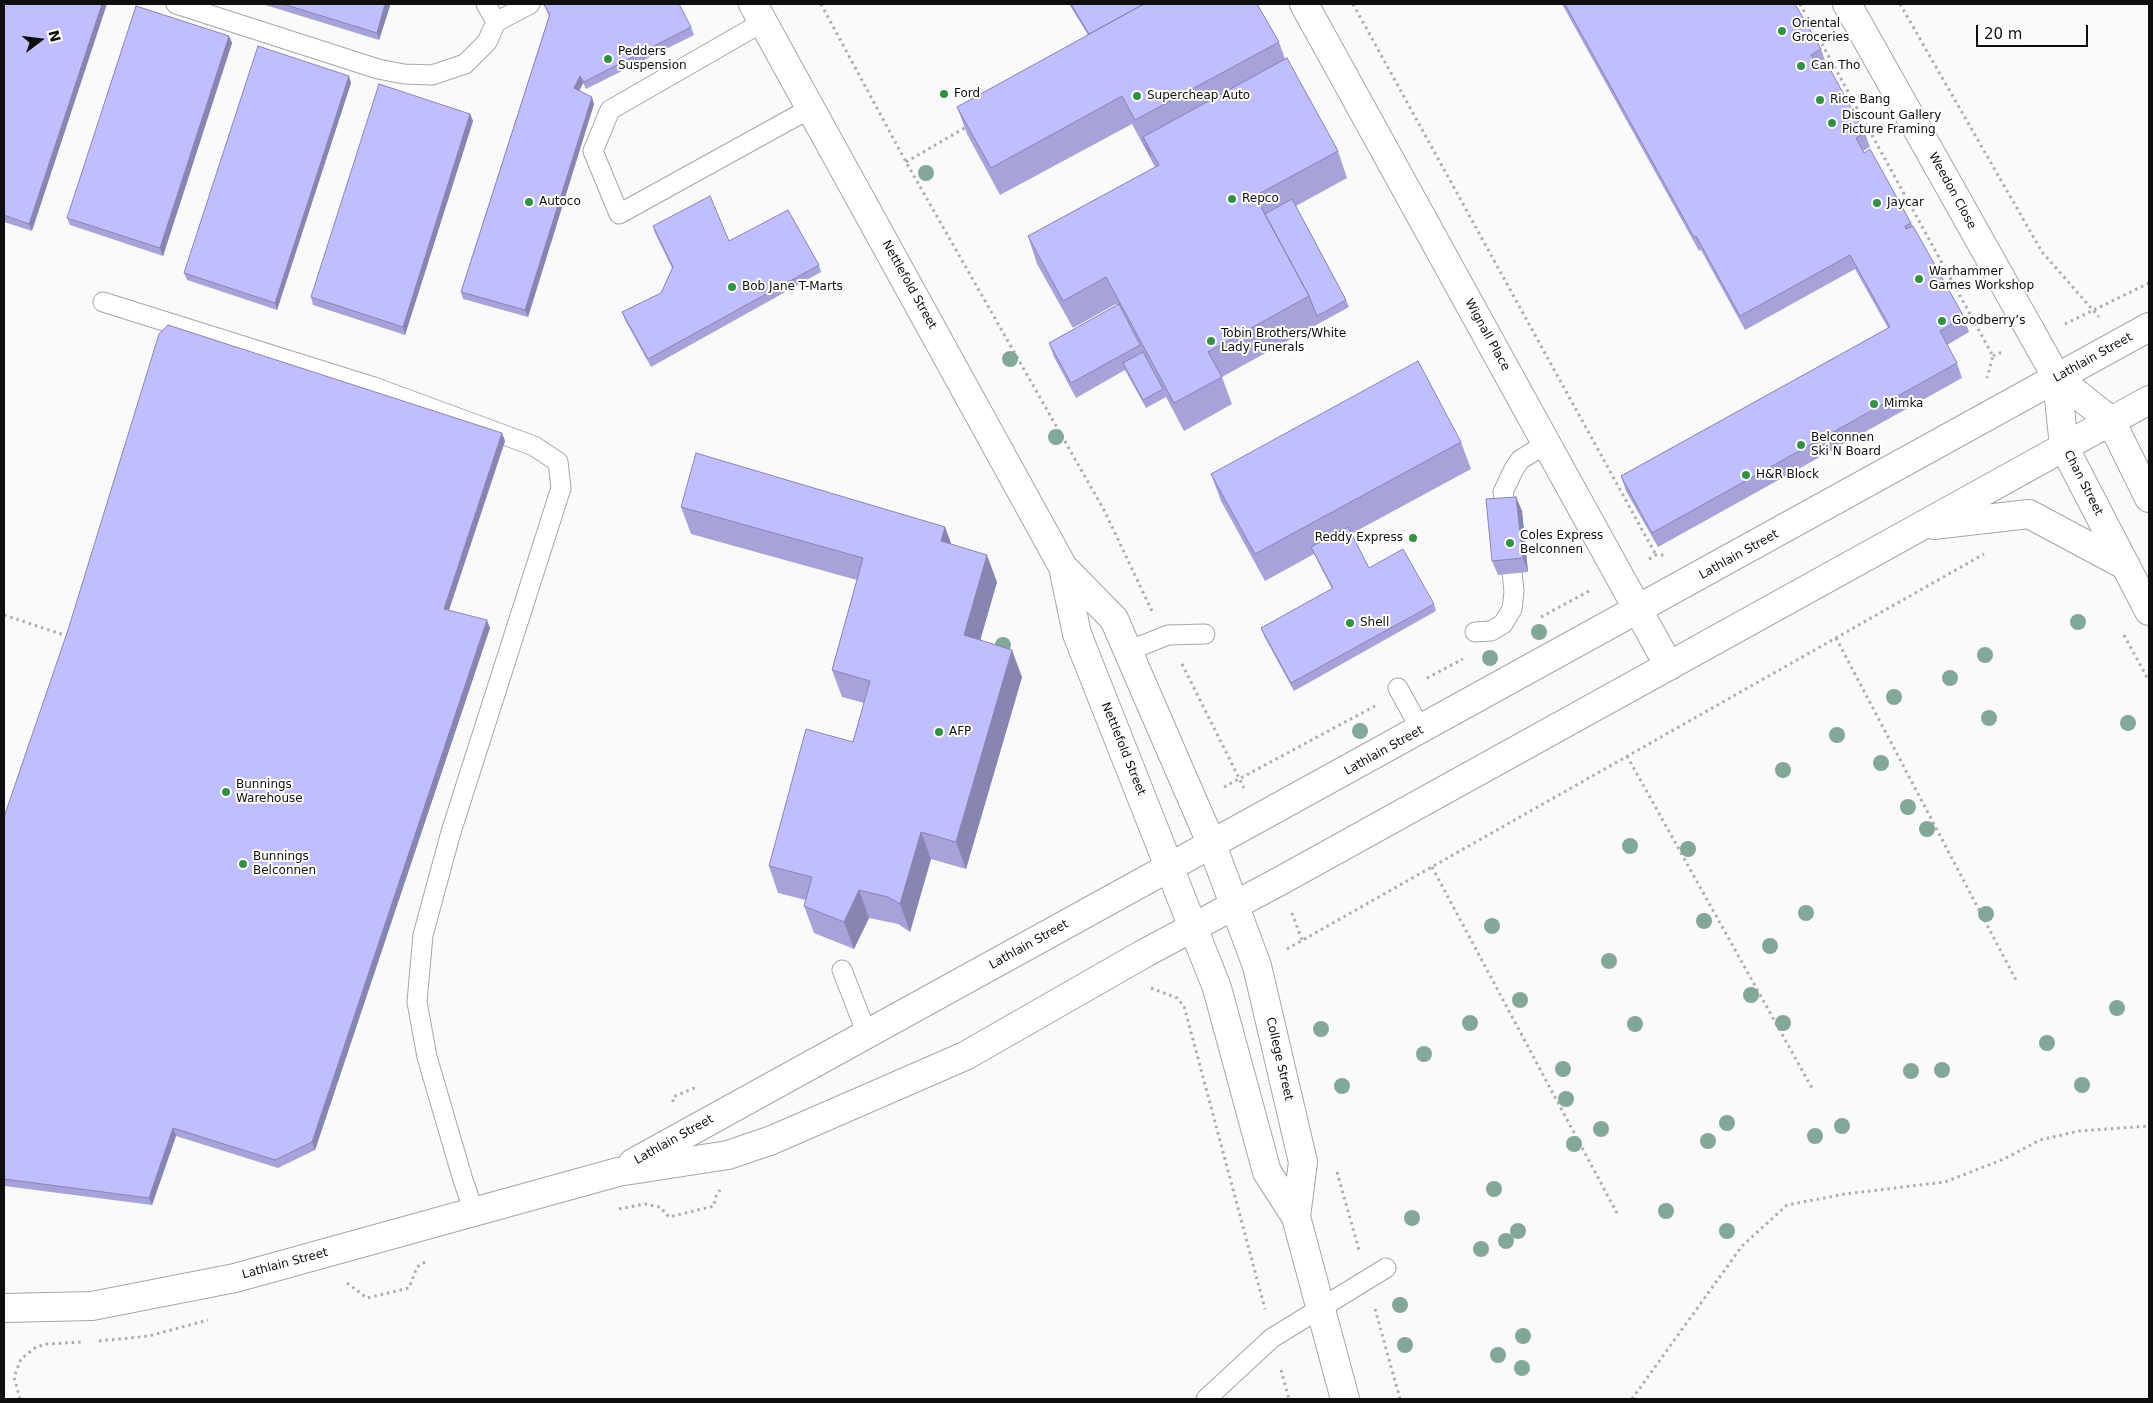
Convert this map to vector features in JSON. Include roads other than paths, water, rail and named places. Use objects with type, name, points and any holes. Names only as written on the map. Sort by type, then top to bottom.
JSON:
[{"type":"street","name":"Wignall Place","points":[[1304,4],[1670,666]]},
{"type":"street","name":"Weedon Close","points":[[1847,4],[2057,378]]},
{"type":"street","name":"Nettlefold Street","points":[[758,13],[1063,567],[1114,619],[1212,845],[1235,905]]},
{"type":"street","name":"Lathlain Street","points":[[618,1172],[2149,327]]},
{"type":"street","points":[[2057,378],[2111,421],[2149,498]]},
{"type":"street","name":"Chan Street","points":[[2057,378],[2064,447],[2149,611]]},
{"type":"street","name":"Lathlain Street","points":[[4,1308],[92,1306],[235,1278],[618,1172],[728,1155],[772,1140],[965,1056],[1145,953],[1194,928],[1670,666],[2149,400]]},
{"type":"street","points":[[1920,527],[2029,514],[2126,566]]},
{"type":"street","name":"Nettlefold Street","points":[[1063,567],[1078,634],[1194,928]]},
{"type":"street","name":"College Street","points":[[1235,905],[1256,966],[1303,1162],[1296,1217]]},
{"type":"street","name":"College Street","points":[[1194,928],[1217,988],[1267,1172],[1296,1217],[1345,1399]]},
{"type":"lane","points":[[176,4],[378,69],[404,74],[432,75],[465,64],[487,42],[496,22],[530,4]]},
{"type":"lane","points":[[486,4],[496,22]]},
{"type":"lane","points":[[758,13],[610,110],[593,151],[618,214],[811,108]]},
{"type":"lane","points":[[103,302],[374,387],[534,446],[558,462],[561,488],[451,832],[423,935],[417,1002],[426,1057],[474,1212]]},
{"type":"lane","points":[[1475,632],[1491,631],[1503,624],[1512,609],[1514,592],[1503,492],[1514,468],[1520,460],[1547,443]]},
{"type":"lane","points":[[1128,651],[1168,635],[1205,634]]},
{"type":"lane","points":[[1399,690],[1421,730]]},
{"type":"lane","points":[[842,970],[867,1034]]},
{"type":"lane","points":[[1206,1399],[1272,1338],[1386,1268]]},
{"type":"place","name":"Oriental Groceries","points":[[1782,31]]},
{"type":"place","name":"Pedders Suspension","points":[[608,59]]},
{"type":"place","name":"Can Tho","points":[[1801,66]]},
{"type":"place","name":"Ford","points":[[944,94]]},
{"type":"place","name":"Supercheap Auto","points":[[1137,96]]},
{"type":"place","name":"Rice Bang","points":[[1820,100]]},
{"type":"place","name":"Discount Gallery Picture Framing","points":[[1832,123]]},
{"type":"place","name":"Repco","points":[[1232,199]]},
{"type":"place","name":"Autoco","points":[[529,202]]},
{"type":"place","name":"Jaycar","points":[[1877,203]]},
{"type":"place","name":"Warhammer Games Workshop","points":[[1919,279]]},
{"type":"place","name":"Bob Jane T-Marts","points":[[732,287]]},
{"type":"place","name":"Goodberry’s","points":[[1942,321]]},
{"type":"place","name":"Tobin Brothers/White Lady Funerals","points":[[1211,341]]},
{"type":"place","name":"Mimka","points":[[1874,404]]},
{"type":"place","name":"Belconnen Ski N Board","points":[[1801,445]]},
{"type":"place","name":"H&R Block","points":[[1746,475]]},
{"type":"place","name":"Reddy Express","points":[[1413,538]]},
{"type":"place","name":"Coles Express Belconnen","points":[[1510,543]]},
{"type":"place","name":"Shell","points":[[1350,623]]},
{"type":"place","name":"AFP","points":[[939,732]]},
{"type":"place","name":"Bunnings Warehouse","points":[[226,792]]},
{"type":"place","name":"Bunnings Belconnen","points":[[243,864]]}]
